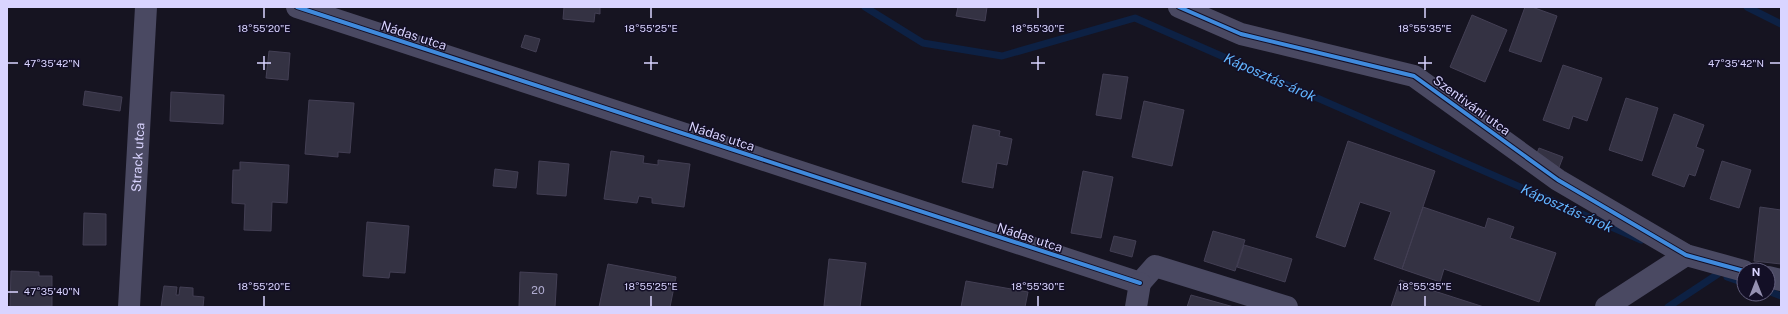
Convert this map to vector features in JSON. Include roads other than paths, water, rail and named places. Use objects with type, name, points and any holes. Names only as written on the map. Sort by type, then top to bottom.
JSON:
[{"type":"street","name":"Strack utca","points":[[129,307],[146,7]]},
{"type":"street","name":"Nádas utca","points":[[297,7],[1140,283]]},
{"type":"street","name":"Szentiváni utca","points":[[1179,7],[1241,34],[1414,76],[1558,180],[1686,255],[1736,269]]},
{"type":"street","points":[[1606,307],[1686,255]]},
{"type":"street","points":[[1136,307],[1140,283],[1155,266],[1287,307]]},
{"type":"waterway","name":"Káposztás-árok","points":[[865,7],[923,43],[1002,56],[1135,18],[1641,240]]},
{"type":"waterway","points":[[1747,7],[1781,24]]},
{"type":"waterway","points":[[1668,307],[1718,274]]},
{"type":"waterway","points":[[1727,277],[1736,280]]},
{"type":"waterway","points":[[1776,294],[1781,296]]}]
